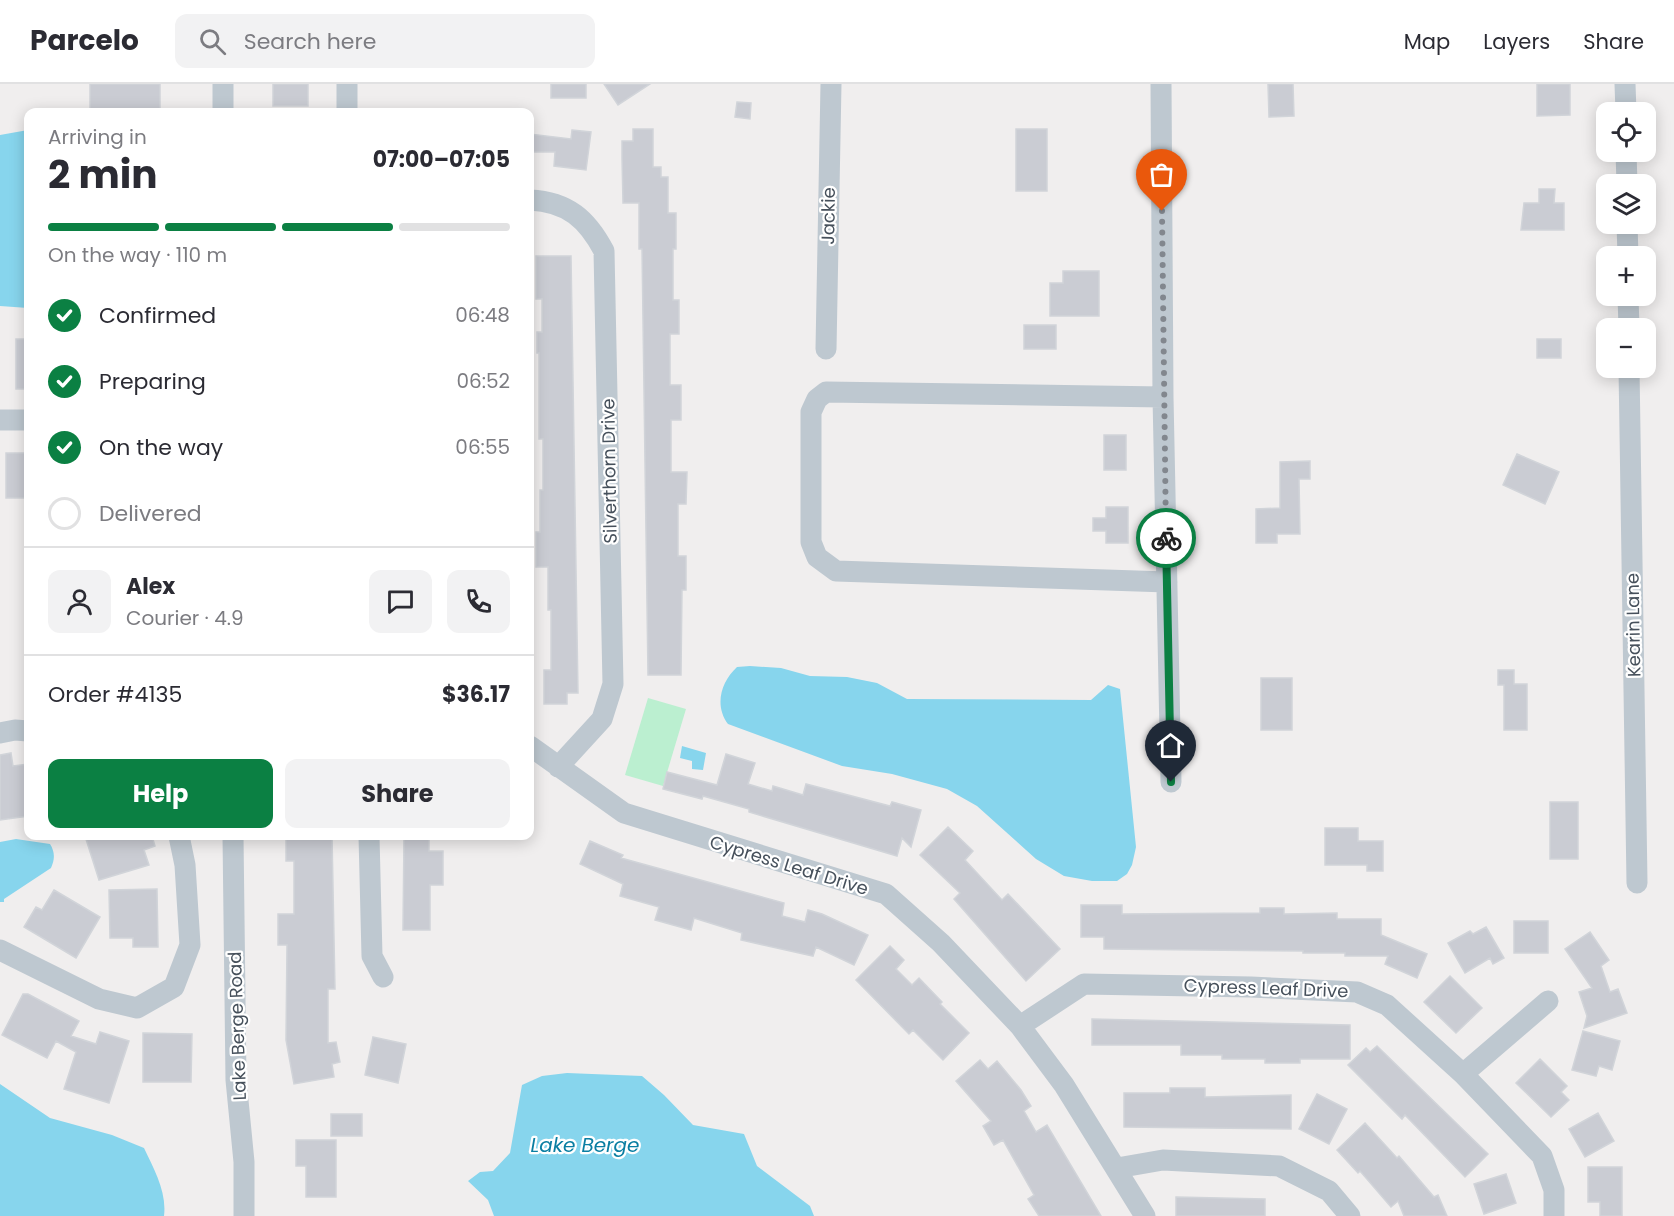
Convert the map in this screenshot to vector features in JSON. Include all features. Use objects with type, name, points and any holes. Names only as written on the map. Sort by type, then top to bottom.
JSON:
[{"type":"street","points":[[223,84],[223,108]]},
{"type":"street","points":[[347,84],[347,108]]},
{"type":"street","name":"Jackie","points":[[826,349],[831,84]]},
{"type":"street","points":[[1161,84],[1163,397],[1171,782]]},
{"type":"street","points":[[1626,84],[1626,102]]},
{"type":"street","name":"Silverthorn Drive","points":[[534,200],[545,201],[573,213],[592,228],[604,251],[613,684],[602,720],[558,767]]},
{"type":"street","name":"Kearin Lane","points":[[1629,378],[1637,883]]},
{"type":"street","points":[[1163,397],[826,392],[817,399],[811,412],[811,542],[817,557],[836,571],[1167,582]]},
{"type":"street","points":[[0,420],[24,420]]},
{"type":"street","points":[[0,733],[24,731]]},
{"type":"street","name":"Cypress Leaf Drive","points":[[534,749],[624,813],[886,894],[942,943],[1020,1026],[1064,1085],[1145,1216]]},
{"type":"street","points":[[0,950],[99,999],[136,1008],[174,987],[190,945],[185,865],[180,840]]},
{"type":"street","name":"Lake Berge Road","points":[[233,840],[236,1080],[244,1162],[244,1216]]},
{"type":"street","points":[[369,840],[372,956],[383,977]]},
{"type":"street","name":"Cypress Leaf Drive","points":[[1020,1026],[1084,984],[1357,992],[1387,1005],[1463,1074],[1542,1156],[1554,1190],[1554,1216]]},
{"type":"street","points":[[1463,1074],[1548,1001]]},
{"type":"street","points":[[1117,1168],[1163,1160],[1279,1166],[1329,1191],[1350,1216]]},
{"type":"green space","points":[[648,698],[686,709],[663,786],[625,775]]},
{"type":"water","points":[[24,131],[24,308],[0,306],[0,135]]},
{"type":"water","points":[[737,667],[781,668],[810,676],[847,677],[877,683],[907,699],[1091,700],[1108,685],[1120,689],[1136,847],[1132,865],[1127,874],[1117,881],[1092,881],[1064,876],[1036,859],[977,806],[947,789],[892,774],[842,766],[728,724],[720,702],[723,687]]},
{"type":"water","points":[[682,746],[706,753],[703,770],[692,769],[692,761],[680,758]]},
{"type":"water","points":[[16,839],[50,844],[54,853],[53,862],[51,868],[4,899],[4,902],[0,902],[0,842]]},
{"type":"water","name":"Lake Berge","points":[[567,1073],[642,1076],[693,1125],[744,1134],[757,1166],[810,1206],[814,1216],[494,1216],[488,1200],[468,1181],[480,1172],[493,1171],[510,1153],[522,1085],[542,1076]]},
{"type":"water","points":[[0,1084],[50,1118],[112,1135],[144,1148],[162,1189],[164,1216],[0,1216]]},
{"type":"building","points":[[90,84],[160,84],[160,108],[90,108]]},
{"type":"building","points":[[273,84],[308,84],[308,106],[273,106]]},
{"type":"building","points":[[551,84],[586,84],[586,98],[551,98]]},
{"type":"building","points":[[604,84],[650,84],[618,105]]},
{"type":"building","points":[[1268,84],[1293,84],[1294,116],[1269,117]]},
{"type":"building","points":[[1537,84],[1570,84],[1570,115],[1537,116]]},
{"type":"building","points":[[737,102],[751,103],[750,119],[735,117]]},
{"type":"building","points":[[633,129],[653,129],[653,167],[661,167],[661,177],[668,177],[668,213],[676,213],[673,300],[679,300],[679,334],[670,334],[670,385],[681,385],[681,420],[671,420],[671,472],[687,472],[686,504],[678,504],[678,556],[686,556],[686,590],[682,590],[681,675],[648,675],[642,249],[639,249],[639,203],[623,203],[622,141],[633,141]]},
{"type":"building","points":[[1016,129],[1047,129],[1047,191],[1016,191]]},
{"type":"building","points":[[572,130],[591,132],[586,170],[554,166],[555,152],[534,152],[534,134],[571,139]]},
{"type":"building","points":[[1539,189],[1555,189],[1554,203],[1564,203],[1564,230],[1521,230],[1524,203],[1539,203]]},
{"type":"building","points":[[536,256],[571,256],[578,693],[567,693],[567,704],[544,704],[544,670],[551,670],[551,610],[548,610],[548,567],[536,567],[536,532],[540,532],[540,490],[543,490],[543,439],[539,439],[539,353],[537,353],[537,332],[542,332],[542,299],[536,299]]},
{"type":"building","points":[[1063,271],[1099,271],[1099,316],[1050,316],[1050,283],[1063,283]]},
{"type":"building","points":[[1024,325],[1056,325],[1056,349],[1024,349]]},
{"type":"building","points":[[16,339],[24,339],[24,389],[16,389]]},
{"type":"building","points":[[1537,339],[1561,339],[1561,358],[1537,358]]},
{"type":"building","points":[[1104,435],[1126,435],[1126,470],[1104,470]]},
{"type":"building","points":[[6,453],[24,453],[24,498],[6,498]]},
{"type":"building","points":[[1517,454],[1559,472],[1545,504],[1503,485]]},
{"type":"building","points":[[1310,461],[1310,479],[1299,479],[1300,534],[1277,534],[1277,543],[1256,543],[1256,509],[1280,508],[1280,462]]},
{"type":"building","points":[[1106,507],[1128,507],[1128,543],[1106,543],[1106,531],[1093,531],[1093,518],[1106,518]]},
{"type":"building","points":[[1498,670],[1514,670],[1514,684],[1527,684],[1527,730],[1504,730],[1504,685],[1498,685]]},
{"type":"building","points":[[1261,678],[1292,678],[1292,730],[1261,730]]},
{"type":"building","points":[[11,753],[13,766],[24,765],[24,817],[0,820],[0,755]]},
{"type":"building","points":[[726,754],[755,763],[748,784],[772,791],[773,786],[803,795],[806,784],[890,806],[892,802],[921,810],[911,847],[902,838],[897,856],[749,812],[749,809],[703,796],[702,799],[663,789],[667,772],[717,785]]},
{"type":"building","points":[[1550,802],[1578,802],[1578,859],[1550,859]]},
{"type":"building","points":[[948,827],[973,851],[965,860],[1002,900],[1008,894],[1060,949],[1026,981],[954,899],[960,893],[920,855]]},
{"type":"building","points":[[1325,828],[1358,828],[1358,841],[1383,841],[1383,871],[1367,871],[1367,865],[1325,865]]},
{"type":"building","points":[[86,840],[153,840],[155,846],[144,850],[149,865],[99,880]]},
{"type":"building","points":[[286,840],[332,840],[335,989],[328,989],[328,1043],[336,1042],[340,1062],[332,1064],[334,1077],[294,1084],[286,1040],[287,945],[278,945],[278,914],[294,914],[294,861],[286,861]]},
{"type":"building","points":[[404,840],[429,840],[429,851],[443,851],[443,885],[430,885],[430,930],[403,930]]},
{"type":"building","points":[[590,841],[623,855],[621,858],[784,903],[782,916],[805,922],[808,910],[868,935],[854,965],[816,947],[813,956],[741,940],[742,933],[694,918],[691,930],[655,920],[659,907],[620,896],[623,884],[580,864]]},
{"type":"building","points":[[157,889],[158,947],[133,947],[133,938],[110,938],[109,890]]},
{"type":"building","points":[[54,890],[100,917],[76,958],[24,927],[36,907],[42,910]]},
{"type":"building","points":[[1081,905],[1122,905],[1122,914],[1260,913],[1260,908],[1284,908],[1284,914],[1337,913],[1337,919],[1381,919],[1381,935],[1427,954],[1417,978],[1385,964],[1388,956],[1345,956],[1345,953],[1303,953],[1303,951],[1104,949],[1104,937],[1081,937]]},
{"type":"building","points":[[1514,921],[1548,921],[1548,953],[1514,953]]},
{"type":"building","points":[[1486,927],[1504,958],[1493,964],[1490,958],[1465,973],[1448,943],[1470,931],[1473,934]]},
{"type":"building","points":[[1590,932],[1609,960],[1601,966],[1610,992],[1618,989],[1627,1013],[1584,1028],[1587,1016],[1579,992],[1592,988],[1565,949]]},
{"type":"building","points":[[890,946],[904,960],[896,969],[912,985],[919,978],[942,1002],[940,1004],[969,1033],[943,1060],[913,1030],[909,1034],[856,980]]},
{"type":"building","points":[[1450,976],[1482,1008],[1456,1033],[1424,1002]]},
{"type":"building","points":[[23,994],[28,994],[79,1021],[71,1036],[96,1044],[100,1032],[129,1041],[109,1103],[64,1089],[76,1052],[56,1041],[47,1058],[2,1035]]},
{"type":"building","points":[[1092,1019],[1350,1025],[1350,1059],[1300,1059],[1300,1063],[1265,1063],[1265,1059],[1222,1059],[1222,1055],[1181,1055],[1181,1045],[1092,1045]]},
{"type":"building","points":[[1583,1031],[1620,1041],[1612,1070],[1599,1066],[1596,1076],[1572,1070]]},
{"type":"building","points":[[143,1033],[192,1034],[191,1082],[143,1082]]},
{"type":"building","points":[[373,1037],[406,1044],[398,1083],[365,1075]]},
{"type":"building","points":[[1377,1046],[1488,1154],[1465,1177],[1405,1115],[1402,1119],[1348,1065],[1366,1048],[1370,1052]]},
{"type":"building","points":[[1540,1059],[1567,1086],[1561,1092],[1569,1100],[1551,1117],[1516,1083]]},
{"type":"building","points":[[980,1060],[988,1069],[997,1061],[1021,1090],[1031,1106],[1024,1111],[1036,1132],[1047,1125],[1101,1216],[1039,1216],[1028,1199],[1034,1195],[1003,1140],[994,1145],[983,1126],[991,1121],[956,1081]]},
{"type":"building","points":[[1170,1088],[1205,1088],[1205,1097],[1291,1095],[1291,1129],[1124,1127],[1124,1093],[1170,1093]]},
{"type":"building","points":[[1317,1094],[1347,1109],[1329,1144],[1299,1129]]},
{"type":"building","points":[[1598,1113],[1614,1141],[1585,1157],[1569,1129]]},
{"type":"building","points":[[331,1114],[362,1114],[362,1136],[331,1136]]},
{"type":"building","points":[[1365,1123],[1397,1158],[1399,1156],[1434,1197],[1438,1195],[1447,1216],[1404,1216],[1398,1201],[1391,1207],[1360,1171],[1358,1173],[1337,1150]]},
{"type":"building","points":[[296,1140],[336,1140],[336,1197],[306,1197],[306,1166],[296,1166]]},
{"type":"building","points":[[1588,1167],[1622,1167],[1622,1216],[1600,1216],[1600,1202],[1588,1202]]},
{"type":"building","points":[[1506,1174],[1516,1203],[1484,1214],[1474,1184]]},
{"type":"building","points":[[1176,1197],[1265,1199],[1265,1216],[1176,1216]]},
{"type":"way so far","points":[[1162,211],[1166,538]]},
{"type":"route","points":[[1166,538],[1171,782]]}]
